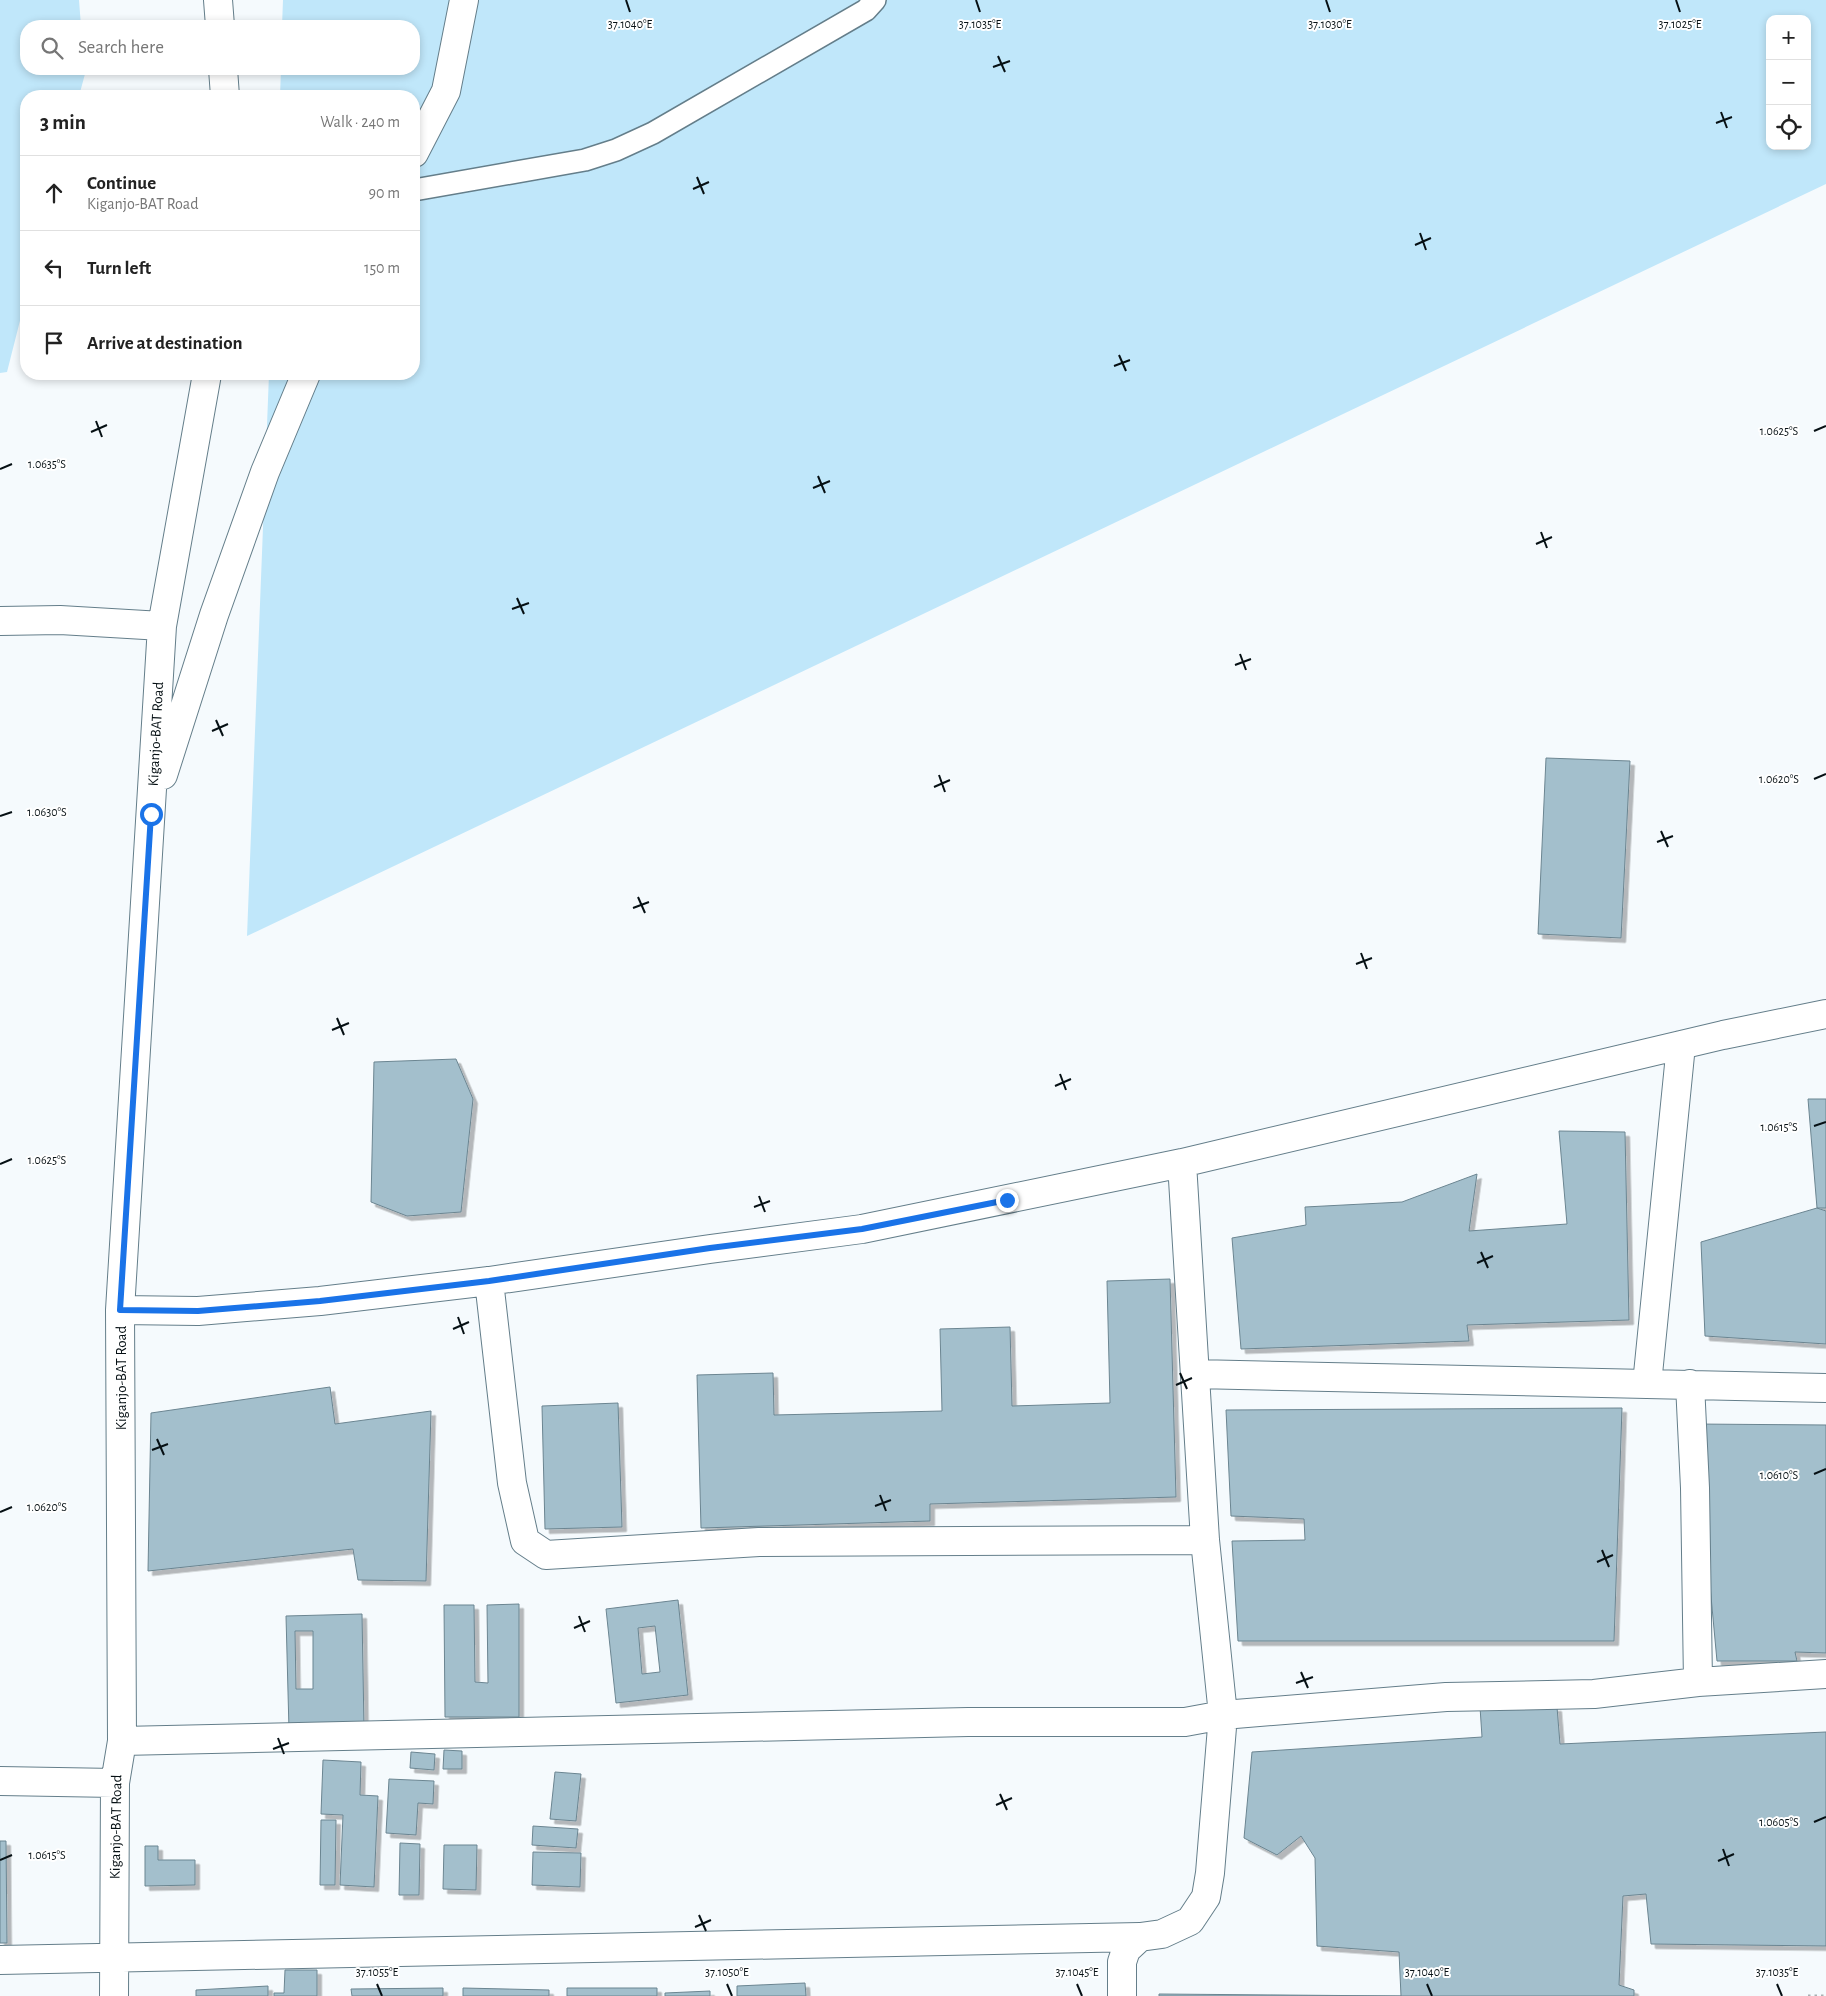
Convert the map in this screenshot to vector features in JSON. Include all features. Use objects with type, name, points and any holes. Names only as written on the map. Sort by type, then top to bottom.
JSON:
[{"type":"street","points":[[218,0],[220,20]]},
{"type":"street","points":[[420,141],[446,91],[464,0]]},
{"type":"street","points":[[223,75],[225,90]]},
{"type":"street","name":"Kiganjo-BAT Road","points":[[114,1996],[115,1783],[122,1741],[120,1310],[162,626],[206,380]]},
{"type":"street","points":[[151,814],[214,615],[265,472],[303,380]]},
{"type":"street","points":[[0,621],[60,620],[162,626]]},
{"type":"street","points":[[120,1310],[198,1311],[320,1301],[489,1281],[710,1248],[862,1229],[1182,1163],[1682,1045],[1826,1014]]},
{"type":"street","points":[[1647,1384],[1682,1045]]},
{"type":"street","points":[[0,1960],[1140,1937],[1162,1934],[1190,1921],[1206,1897],[1210,1873],[1223,1715],[1205,1540],[1182,1163]]},
{"type":"street","points":[[489,1281],[512,1483],[525,1541],[546,1555],[759,1542],[1205,1540]]},
{"type":"street","points":[[1195,1374],[1826,1388]]},
{"type":"street","points":[[1690,1384],[1695,1488],[1698,1682]]},
{"type":"street","points":[[122,1741],[968,1722],[1185,1722],[1223,1715],[1446,1697],[1594,1694],[1698,1682],[1826,1674]]},
{"type":"street","points":[[0,1781],[115,1783]]},
{"type":"street","points":[[1122,1996],[1122,1962],[1126,1950],[1140,1937]]},
{"type":"lane","points":[[420,189],[585,160],[616,150],[653,133],[866,10],[875,0]]},
{"type":"path","points":[[1808,1996],[1826,1996]]},
{"type":"shaded area","points":[[0,0],[79,0],[81,20],[20,20],[20,75],[85,75],[81,90],[20,90],[20,321],[7,372],[0,373]]},
{"type":"shaded area","points":[[283,0],[1826,0],[1826,184],[247,936],[269,380],[420,380],[420,90],[280,90],[281,75],[420,75],[420,20],[282,20]]},
{"type":"building","points":[[1546,758],[1630,761],[1621,938],[1538,934]]},
{"type":"building","points":[[456,1059],[473,1099],[461,1212],[407,1216],[371,1202],[374,1062]]},
{"type":"building","points":[[1808,1099],[1826,1099],[1826,1208],[1817,1208]]},
{"type":"building","points":[[1559,1131],[1625,1132],[1629,1320],[1467,1325],[1469,1341],[1241,1349],[1232,1238],[1306,1225],[1305,1207],[1402,1202],[1477,1174],[1469,1231],[1567,1224]]},
{"type":"building","points":[[1817,1208],[1826,1211],[1826,1344],[1705,1336],[1701,1242]]},
{"type":"building","points":[[1170,1279],[1176,1497],[930,1504],[930,1521],[701,1528],[697,1375],[773,1373],[774,1415],[942,1411],[940,1329],[1010,1327],[1012,1406],[1110,1403],[1107,1281]]},
{"type":"building","points":[[330,1387],[335,1424],[431,1411],[426,1581],[358,1580],[353,1549],[148,1571],[151,1413]]},
{"type":"building","points":[[618,1403],[622,1527],[545,1529],[542,1406]]},
{"type":"building","points":[[1622,1408],[1614,1641],[1238,1641],[1232,1541],[1305,1540],[1304,1519],[1231,1516],[1226,1410]]},
{"type":"building","points":[[1695,1424],[1826,1425],[1826,1653],[1795,1652],[1797,1661],[1717,1661]]},
{"type":"building","points":[[678,1600],[688,1695],[616,1703],[606,1609]],"holes":[[[655,1626],[660,1672],[642,1674],[638,1628]]]},
{"type":"building","points":[[519,1604],[519,1717],[445,1717],[444,1605],[474,1605],[475,1682],[488,1683],[487,1605]]},
{"type":"building","points":[[362,1614],[364,1728],[289,1730],[286,1616]],"holes":[[[295,1631],[313,1631],[313,1689],[296,1689]]]},
{"type":"building","points":[[1480,1707],[1557,1707],[1560,1744],[1826,1732],[1826,1946],[1651,1944],[1646,1894],[1623,1896],[1619,1985],[1634,1990],[1634,1996],[1401,1996],[1399,1952],[1317,1946],[1315,1858],[1301,1836],[1277,1855],[1244,1838],[1252,1752],[1482,1737]]},
{"type":"building","points":[[444,1750],[462,1751],[462,1769],[443,1769]]},
{"type":"building","points":[[411,1752],[435,1754],[434,1770],[410,1768]]},
{"type":"building","points":[[323,1760],[361,1762],[360,1795],[378,1796],[374,1887],[340,1885],[343,1815],[321,1814]]},
{"type":"building","points":[[555,1772],[581,1774],[576,1821],[550,1819]]},
{"type":"building","points":[[389,1779],[434,1781],[433,1804],[418,1803],[416,1835],[386,1833]]},
{"type":"building","points":[[321,1820],[336,1820],[335,1885],[320,1885]]},
{"type":"building","points":[[533,1826],[578,1829],[576,1848],[532,1845]]},
{"type":"building","points":[[0,1841],[6,1841],[7,1943],[0,1943]]},
{"type":"building","points":[[400,1843],[420,1844],[419,1895],[399,1895]]},
{"type":"building","points":[[444,1845],[477,1845],[476,1890],[443,1889]]},
{"type":"building","points":[[145,1846],[158,1846],[158,1860],[195,1860],[195,1885],[145,1886]]},
{"type":"building","points":[[533,1852],[581,1853],[580,1887],[532,1885]]},
{"type":"building","points":[[285,1970],[317,1970],[317,1996],[274,1996],[274,1993],[284,1993]]},
{"type":"building","points":[[805,1983],[806,1996],[737,1996],[737,1986]]},
{"type":"building","points":[[268,1986],[268,1996],[196,1996],[196,1990]]},
{"type":"building","points":[[443,1988],[443,1996],[352,1996],[351,1989]]},
{"type":"building","points":[[463,1988],[549,1990],[549,1996],[463,1996]]},
{"type":"building","points":[[567,1988],[657,1988],[657,1996],[567,1996]]},
{"type":"building","points":[[710,1991],[710,1996],[665,1996],[665,1993]]},
{"type":"building","points":[[1159,1994],[1401,1996],[1159,1996]]},
{"type":"route","points":[[151,814],[120,1310],[198,1311],[320,1301],[489,1281],[710,1248],[862,1229],[1007,1200]]}]
